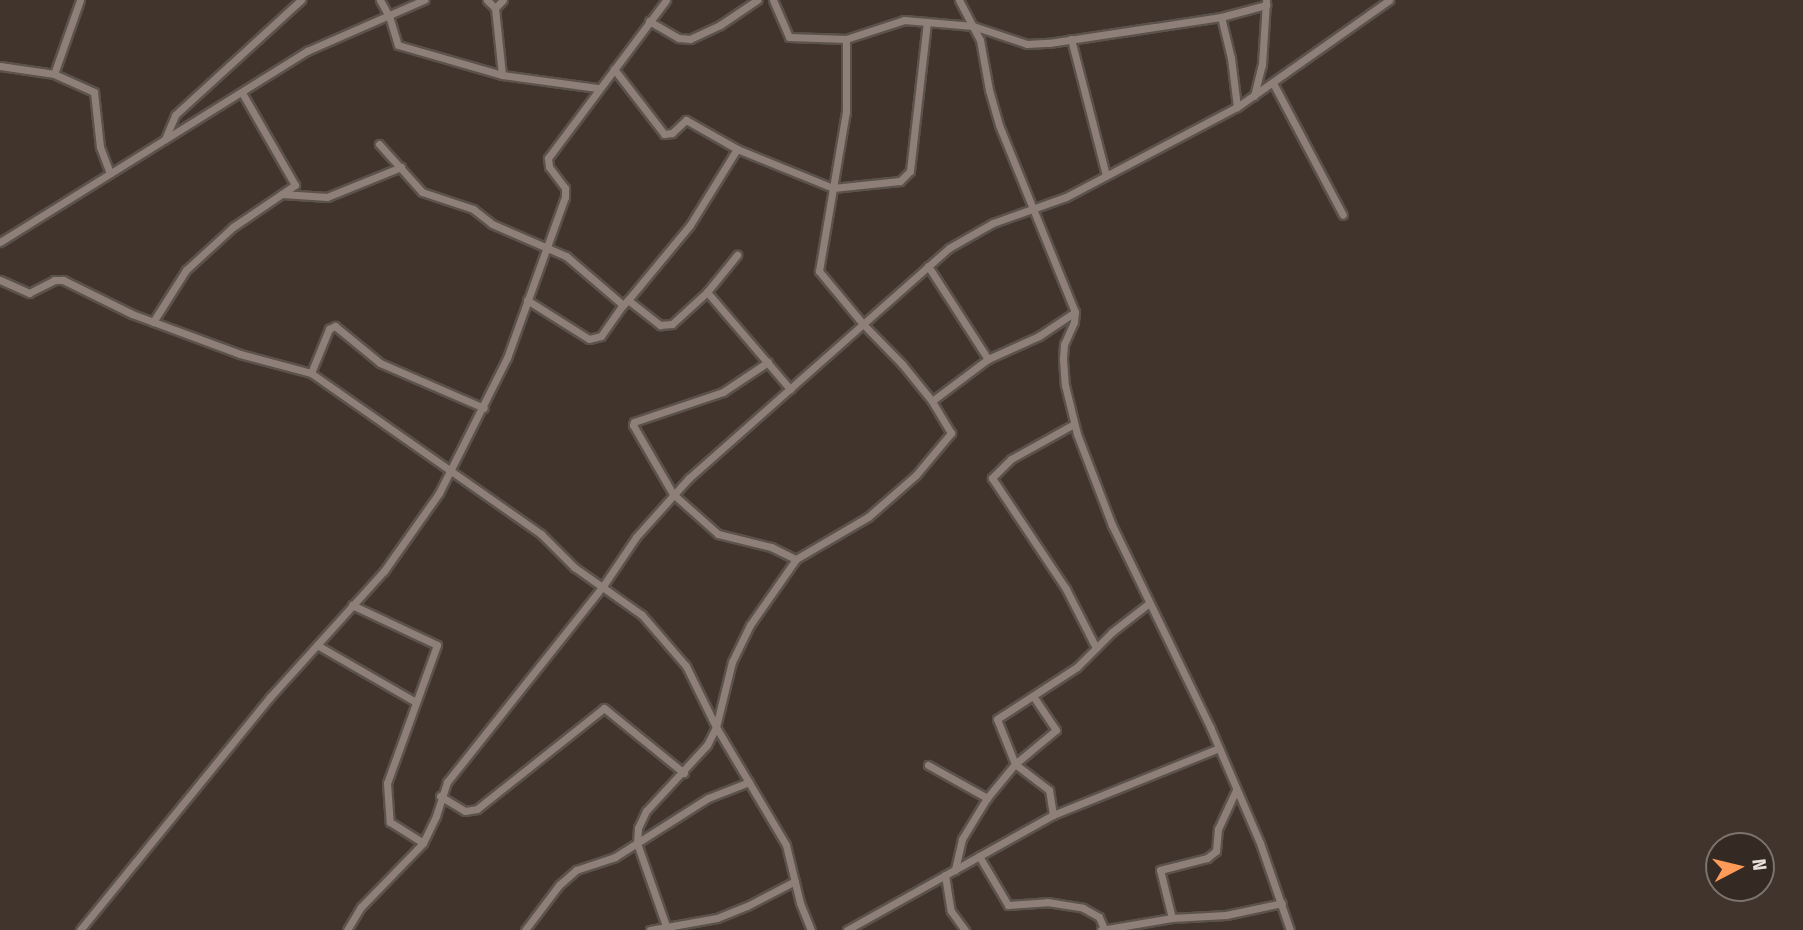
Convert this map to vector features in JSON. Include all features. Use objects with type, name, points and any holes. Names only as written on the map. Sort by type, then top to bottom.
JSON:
[{"type":"street","points":[[54,74],[80,0]]},
{"type":"street","points":[[165,139],[176,115],[301,0]]},
{"type":"street","points":[[380,0],[389,16],[396,42],[402,47],[502,75],[597,88]]},
{"type":"street","points":[[0,242],[307,51],[424,0]]},
{"type":"street","points":[[487,0],[495,8],[502,75]]},
{"type":"street","points":[[495,8],[503,0]]},
{"type":"street","points":[[80,930],[270,697],[384,571],[451,474],[507,358],[566,194],[549,167],[548,158],[597,88],[666,0]]},
{"type":"street","points":[[649,21],[680,38],[690,39],[720,25],[758,0]]},
{"type":"street","points":[[773,0],[789,37],[846,39],[897,21],[972,26],[1018,43],[1049,43],[1221,17],[1266,2],[1262,65],[1254,98]]},
{"type":"street","points":[[959,0],[982,48],[993,108],[1032,211],[1075,312],[1063,359],[1065,385],[1074,424],[1112,524],[1219,748],[1282,903],[1290,930]]},
{"type":"street","points":[[347,930],[361,907],[423,843],[436,816],[446,782],[603,586],[636,537],[673,494],[790,389],[949,248],[993,223],[1032,211],[1106,175],[1254,98],[1389,0]]},
{"type":"street","points":[[1221,17],[1231,58],[1237,107]]},
{"type":"street","points":[[614,69],[664,134],[672,133],[686,120],[737,149],[833,188],[859,187],[906,178],[910,171],[927,22]]},
{"type":"street","points":[[666,926],[637,843],[641,818],[707,745],[716,727],[727,677],[737,649],[750,625],[796,559],[868,517],[916,475],[950,437],[949,428],[932,401],[819,271],[846,111],[846,39]]},
{"type":"street","points":[[1071,39],[1106,175]]},
{"type":"street","points":[[0,66],[54,74],[94,92],[100,147],[110,173]]},
{"type":"street","points":[[1273,83],[1343,215]]},
{"type":"street","points":[[153,321],[186,270],[233,227],[293,188],[294,181],[242,93]]},
{"type":"street","points":[[379,144],[422,192],[473,209],[492,224],[578,264],[626,302],[666,327],[707,292],[737,255]]},
{"type":"street","points":[[527,300],[589,339],[601,336],[690,225],[737,149]]},
{"type":"street","points":[[282,194],[327,197],[401,167]]},
{"type":"street","points":[[928,266],[988,359]]},
{"type":"street","points":[[0,280],[30,293],[54,280],[63,280],[153,321],[240,354],[311,373],[451,474],[541,534],[574,568],[642,615],[682,660],[707,703],[716,727],[786,845],[811,930]]},
{"type":"street","points":[[707,292],[790,389]]},
{"type":"street","points":[[932,401],[988,359],[1039,336],[1075,312]]},
{"type":"street","points":[[311,373],[329,329],[335,326],[380,363],[484,408]]},
{"type":"street","points":[[768,362],[723,392],[634,422],[634,429],[673,494],[718,534],[760,543],[796,559]]},
{"type":"street","points":[[1074,424],[1011,459],[992,478],[1066,589],[1096,648]]},
{"type":"street","points":[[1053,815],[1049,790],[1015,764],[996,720],[1077,667],[1148,604]]},
{"type":"street","points":[[352,605],[435,642],[437,650],[414,701],[389,773],[386,797],[392,825],[423,843]]},
{"type":"street","points":[[317,645],[414,701]]},
{"type":"street","points":[[955,870],[962,839],[987,798],[1015,764],[1056,728],[1033,696]]},
{"type":"street","points":[[440,796],[465,811],[477,809],[604,708],[684,773]]},
{"type":"street","points":[[847,930],[1053,815],[1219,748]]},
{"type":"street","points":[[928,765],[987,798]]},
{"type":"street","points":[[525,930],[559,886],[576,870],[615,858],[708,798],[749,782]]},
{"type":"street","points":[[1172,918],[1160,870],[1207,858],[1216,851],[1218,829],[1236,790]]},
{"type":"street","points":[[979,856],[1008,905],[1047,902],[1083,908],[1099,917],[1102,930],[1172,918],[1226,915],[1282,903]]},
{"type":"street","points":[[945,875],[951,911],[965,930]]},
{"type":"street","points":[[650,930],[717,918],[795,881]]}]
